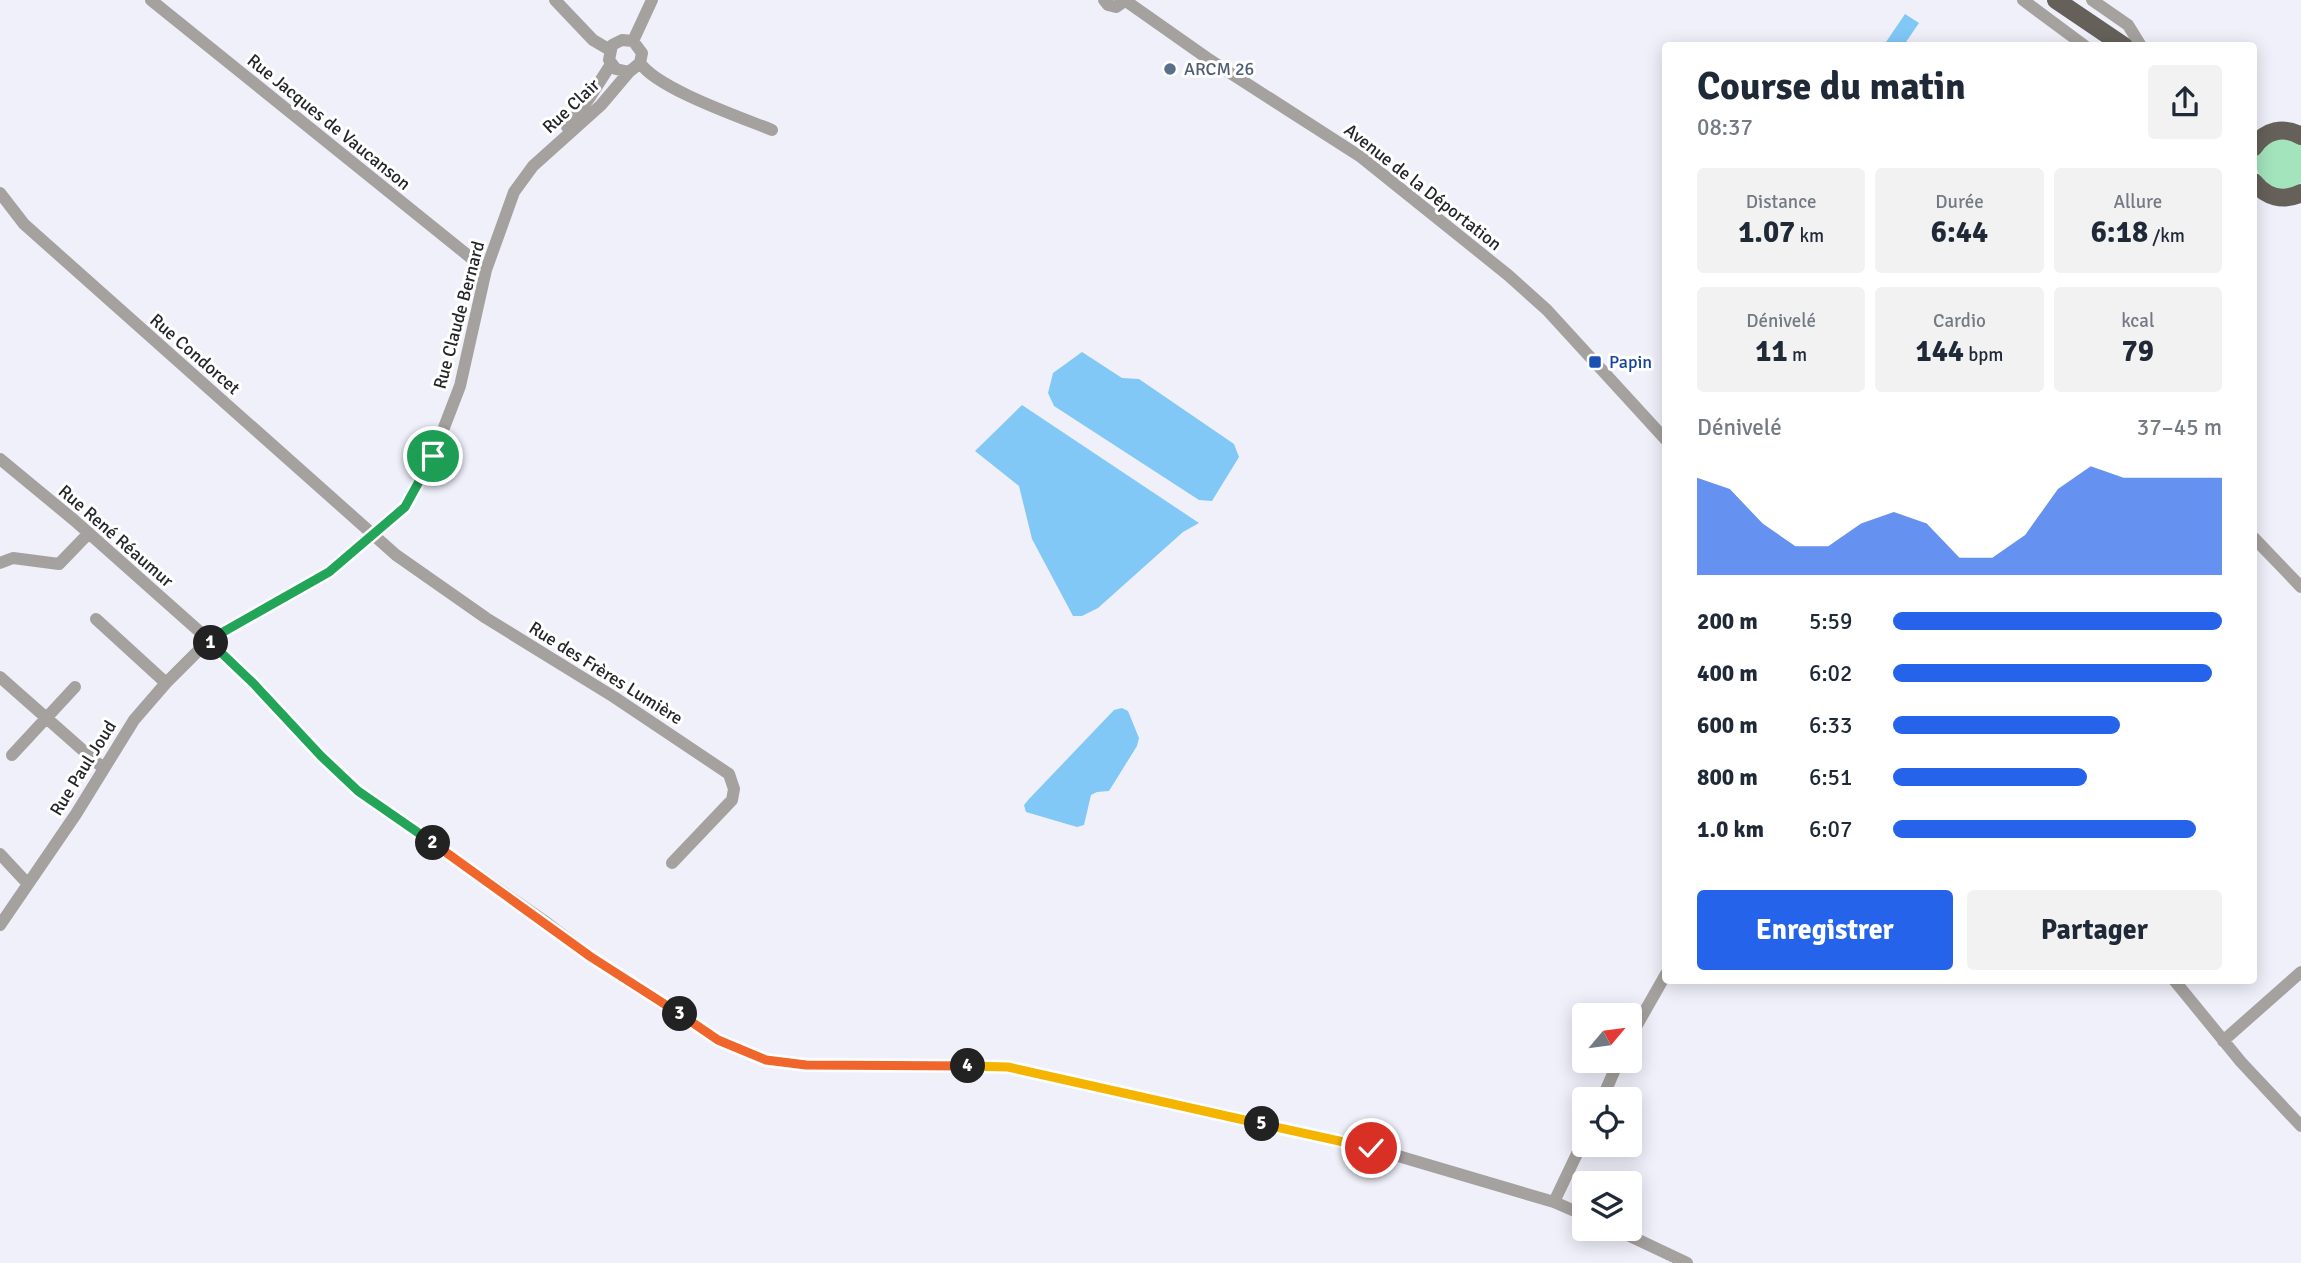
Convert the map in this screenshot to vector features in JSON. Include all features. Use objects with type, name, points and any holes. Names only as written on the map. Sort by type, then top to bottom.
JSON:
[{"type":"main road","points":[[2056,0],[2120,42]]},
{"type":"main road","points":[[2257,126],[2272,132]]},
{"type":"main road","points":[[2257,143],[2263,136],[2272,132],[2289,131],[2301,136]]},
{"type":"main road","points":[[2257,187],[2276,197],[2292,197],[2301,193]]},
{"type":"street","name":"Rue Jacques de Vaucanson","points":[[150,0],[486,270]]},
{"type":"street","points":[[555,0],[593,40],[610,50]]},
{"type":"street","points":[[633,41],[652,0]]},
{"type":"street","points":[[1104,0],[1108,5],[1116,7],[1126,1]]},
{"type":"street","points":[[2023,0],[2080,42]]},
{"type":"street","points":[[2092,0],[2128,25],[2139,42]]},
{"type":"street","name":"Avenue de la Déportation","points":[[1126,1],[1207,58],[1354,152],[1508,275],[1547,310],[1662,436]]},
{"type":"street","points":[[617,41],[633,41],[642,53],[640,63],[629,72],[622,72],[611,64],[610,50],[617,41]]},
{"type":"street","points":[[640,63],[672,87],[772,130]]},
{"type":"street","name":"Rue Clair","points":[[549,149],[590,97],[611,64]]},
{"type":"street","name":"Rue Clair","points":[[549,149],[601,105],[629,72]]},
{"type":"street","name":"Rue Claude Bernard","points":[[209,640],[329,572],[405,507],[433,456],[460,386],[486,270],[514,192],[549,149]]},
{"type":"street","name":"Rue Condorcet","points":[[0,193],[24,224],[373,535]]},
{"type":"street","name":"Rue René Réaumur","points":[[0,459],[89,533],[209,640],[358,791],[547,923],[591,957],[718,1040],[766,1060],[806,1065],[1008,1067],[1371,1148],[1554,1202],[1572,1210]]},
{"type":"street","points":[[0,563],[13,558],[59,564],[89,533]]},
{"type":"street","name":"Rue des Frères Lumière","points":[[373,535],[396,555],[486,618],[614,697],[729,774],[734,789],[732,800],[672,863]]},
{"type":"street","points":[[2257,541],[2301,587]]},
{"type":"street","points":[[96,619],[166,683]]},
{"type":"street","name":"Rue Paul Joud","points":[[0,925],[76,814],[134,720],[209,640]]},
{"type":"street","points":[[0,677],[103,768]]},
{"type":"street","points":[[12,755],[75,687]]},
{"type":"street","points":[[0,854],[27,883]]},
{"type":"street","points":[[2223,1041],[2301,972]]},
{"type":"street","points":[[1642,1016],[1662,981]]},
{"type":"street","points":[[2177,984],[2223,1041],[2301,1126]]},
{"type":"street","points":[[1554,1202],[1575,1157]]},
{"type":"street","points":[[1640,1241],[1687,1263]]},
{"type":"green space","points":[[2278,138],[2301,145],[2301,183],[2281,189],[2264,180],[2257,168],[2257,154],[2263,146]]},
{"type":"water","points":[[1905,14],[1919,23],[1906,42],[1886,42]]},
{"type":"water","points":[[1082,352],[1122,378],[1139,379],[1234,444],[1239,457],[1212,501],[1199,500],[1054,406],[1048,393],[1053,373]]},
{"type":"water","points":[[1022,405],[1199,523],[1183,532],[1098,608],[1082,616],[1073,616],[1032,539],[1019,486],[975,451]]},
{"type":"water","points":[[1122,708],[1128,711],[1139,738],[1137,746],[1109,791],[1091,795],[1084,825],[1077,827],[1026,812],[1024,805],[1029,799],[1114,710]]},
{"type":"place","name":"ARCM 26","points":[[1170,69]]},
{"type":"place","name":"Papin","points":[[1595,362]]},
{"type":"route","points":[[433,456],[405,507],[329,572],[209,640],[358,791],[547,923],[591,957],[718,1040],[766,1060],[806,1065],[1008,1067],[1371,1148]]}]
